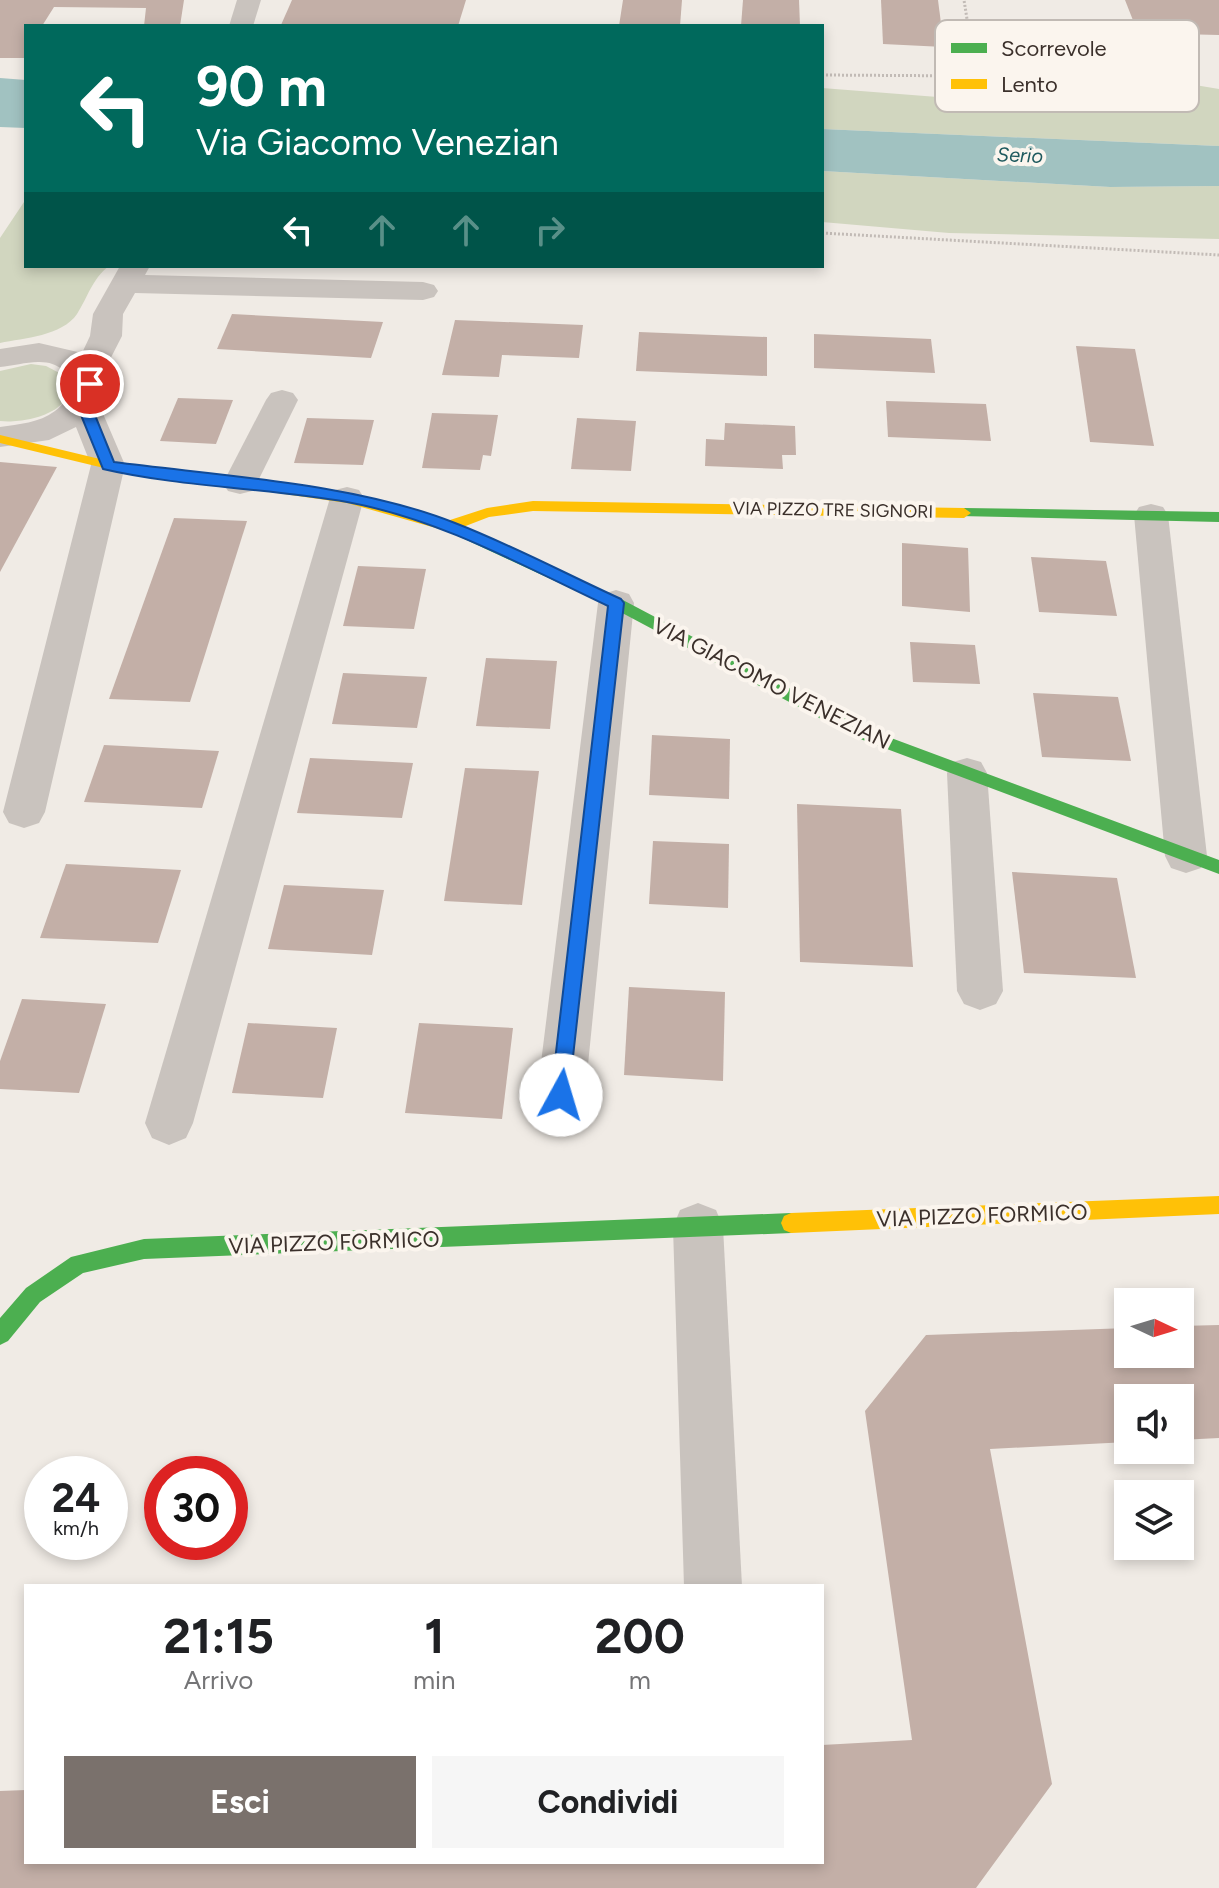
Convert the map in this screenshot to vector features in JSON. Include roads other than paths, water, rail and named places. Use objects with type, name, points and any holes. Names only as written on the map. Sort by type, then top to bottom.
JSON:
[{"type":"street","points":[[242,24],[249,0]]},
{"type":"street","points":[[0,438],[34,433],[54,426],[85,389],[106,336],[108,314],[131,275],[423,291]]},
{"type":"street","points":[[38,352],[108,314]]},
{"type":"street","points":[[0,358],[38,352],[77,363],[108,465],[24,812]]},
{"type":"street","points":[[240,483],[282,400]]},
{"type":"street","name":"VIA GIACOMO VENEZIAN","points":[[0,438],[108,465],[347,498],[449,526],[616,603],[861,733],[1202,862]]},
{"type":"street","points":[[169,1123],[347,498]]},
{"type":"street","name":"VIA PIZZO TRE SIGNORI","points":[[449,526],[487,513],[533,506],[1219,517]]},
{"type":"street","points":[[1151,515],[1202,862]]},
{"type":"street","points":[[561,1095],[616,603]]},
{"type":"street","points":[[967,773],[980,991]]},
{"type":"street","name":"VIA PIZZO FORMICO","points":[[0,1334],[33,1295],[78,1264],[144,1249],[1219,1205]]},
{"type":"street","points":[[698,1227],[713,1584]]},
{"type":"water","points":[[0,78],[24,80],[24,128],[0,127]]},
{"type":"water","name":"Serio","points":[[824,129],[1219,146],[1219,186],[1110,187],[824,171]]}]
